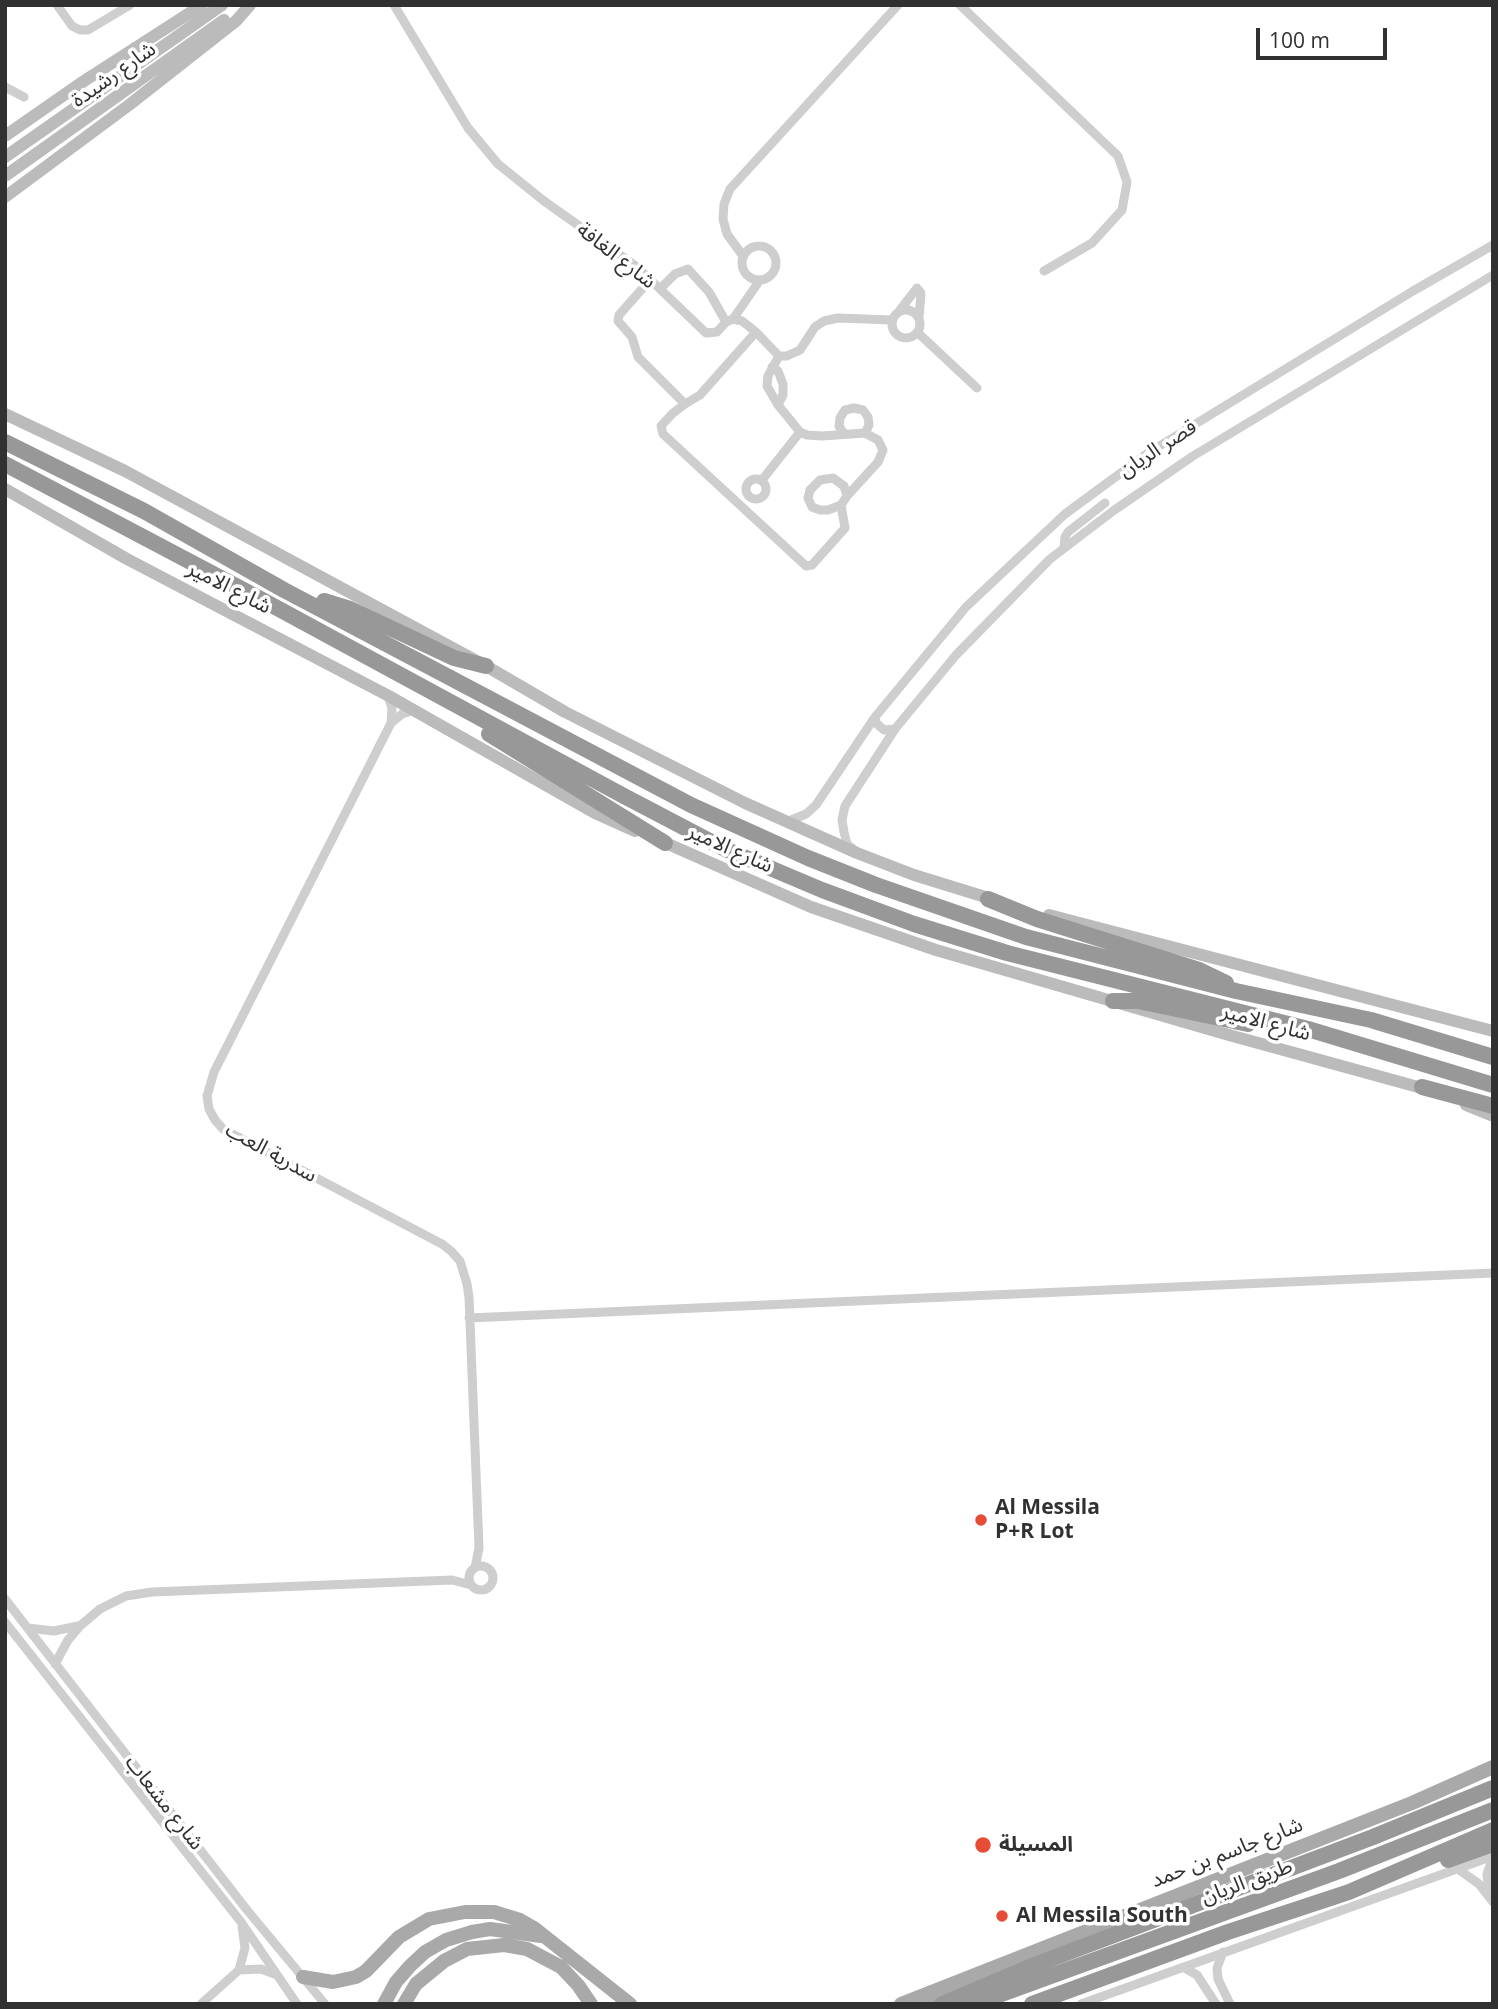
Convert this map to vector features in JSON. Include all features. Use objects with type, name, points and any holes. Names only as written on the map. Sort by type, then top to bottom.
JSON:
[{"type":"highway","name":"شارع الامير","points":[[5,442],[144,511],[284,590],[691,805],[808,858],[876,886],[1026,937],[1236,991],[1370,1020],[1493,1057]]},
{"type":"highway","name":"شارع الامير","points":[[5,464],[726,849],[822,890],[914,924],[1007,953],[1308,1029],[1493,1085]]},
{"type":"highway","points":[[284,590],[350,610],[454,658],[486,666]]},
{"type":"highway","points":[[424,688],[466,719],[665,843]]},
{"type":"highway","points":[[988,899],[1037,919],[1209,973],[1236,991]]},
{"type":"highway","points":[[1113,1002],[1138,1002],[1277,1030],[1308,1029]]},
{"type":"highway","points":[[1422,1087],[1493,1106]]},
{"type":"highway","points":[[942,2004],[974,1996],[1226,1891],[1373,1837],[1493,1788]]},
{"type":"highway","name":"طريق الريان","points":[[974,1996],[1339,1871],[1493,1810]]},
{"type":"highway","name":"طريق الريان","points":[[1032,2004],[1228,1932],[1349,1892],[1493,1830]]},
{"type":"highway","points":[[1349,1892],[1493,1844]]},
{"type":"main road","points":[[5,136],[94,74],[202,5]]},
{"type":"main road","name":"شارع رشيدة","points":[[5,157],[222,5]]},
{"type":"main road","points":[[5,197],[119,113],[236,21],[248,5]]},
{"type":"main road","name":"شارع رشيدة","points":[[5,176],[248,5]]},
{"type":"main road","points":[[5,414],[136,477],[486,666],[565,712],[784,822],[857,853],[988,899],[1493,1031]]},
{"type":"main road","name":"شارع الامير","points":[[5,489],[127,559],[415,710],[595,813],[811,907],[972,962],[1422,1087],[1493,1116]]},
{"type":"main road","points":[[1226,1891],[1246,1878],[1381,1821],[1412,1803],[1493,1767]]},
{"type":"main road","name":"شارع جاسم بن حمد","points":[[901,2004],[1412,1803]]},
{"type":"main road","points":[[303,1977],[333,1982],[356,1977],[366,1971],[409,1929],[444,1914],[474,1911],[500,1913],[527,1924],[546,1937],[631,2004]]},
{"type":"main road","points":[[384,2004],[396,1982],[410,1966],[433,1947],[454,1937],[490,1930],[546,1937]]},
{"type":"main road","points":[[404,2004],[416,1984],[444,1961],[467,1949],[504,1945],[527,1949],[561,1967],[578,1984],[591,2004]]},
{"type":"main road","points":[[928,2004],[974,1996]]},
{"type":"street","points":[[57,5],[72,26],[88,30],[130,5]]},
{"type":"street","name":"شارع الغافة","points":[[394,5],[468,128],[498,164],[544,201],[636,267],[706,333],[717,332],[729,321]]},
{"type":"street","points":[[743,256],[724,227],[723,211],[730,189],[898,5]]},
{"type":"street","points":[[960,5],[1118,156],[1127,182],[1122,210],[1091,243],[1044,271]]},
{"type":"street","points":[[5,87],[24,97]]},
{"type":"street","points":[[729,321],[760,280],[769,277],[775,269],[776,259],[772,251],[758,245],[743,256],[742,266],[747,275],[760,280]]},
{"type":"street","name":"قصر الريان","points":[[784,822],[806,814],[816,805],[875,717],[966,607],[1065,514],[1148,453],[1493,245]]},
{"type":"street","points":[[660,289],[675,274],[688,269],[709,292],[729,321]]},
{"type":"street","name":"قصر الريان","points":[[857,853],[847,844],[842,820],[845,806],[895,729],[956,655],[999,609],[1064,548],[1113,510],[1193,456],[1493,275]]},
{"type":"street","points":[[650,280],[619,315],[618,321],[632,337],[638,357],[685,404]]},
{"type":"street","points":[[917,288],[921,293],[919,318],[917,332],[909,338],[899,337],[892,330],[892,320],[917,288]]},
{"type":"street","points":[[900,310],[909,310],[919,318]]},
{"type":"street","points":[[729,321],[742,321],[779,356],[787,356],[800,350],[816,327],[824,321],[838,318],[892,320]]},
{"type":"street","points":[[756,332],[700,395],[673,413],[661,426],[663,434],[806,566],[813,565],[845,528],[841,505]]},
{"type":"street","points":[[917,332],[976,388]]},
{"type":"street","points":[[779,356],[766,381],[778,405],[800,432],[822,436],[865,433],[878,440],[883,450],[878,462],[841,505],[820,510],[812,507],[808,498],[810,490],[820,480],[833,478],[844,486],[847,496]]},
{"type":"street","points":[[772,367],[778,371],[783,384],[783,395],[778,405]]},
{"type":"street","points":[[844,434],[839,426],[840,418],[845,410],[854,408],[863,410],[868,417],[869,425],[865,433]]},
{"type":"street","points":[[762,481],[800,432]]},
{"type":"street","points":[[1094,493],[1113,510]]},
{"type":"street","points":[[1064,548],[1068,532],[1105,503]]},
{"type":"street","points":[[387,695],[392,708],[391,723]]},
{"type":"street","points":[[391,723],[402,714],[415,710]]},
{"type":"street","points":[[875,717],[879,727],[890,731],[895,729]]},
{"type":"street","name":"سدرية العب","points":[[391,723],[214,1072],[207,1096],[209,1109],[223,1129],[451,1251],[460,1261],[464,1272],[469,1318],[479,1548],[473,1571]]},
{"type":"street","points":[[469,1318],[1493,1273]]},
{"type":"street","name":"سدرية العب","points":[[479,1548],[487,1568]]},
{"type":"street","points":[[55,1664],[68,1640],[80,1626],[112,1602],[140,1594],[452,1580],[480,1590],[490,1586],[492,1575],[487,1568],[452,1580]]},
{"type":"street","points":[[471,1585],[473,1571]]},
{"type":"street","name":"شارع مشعاب","points":[[5,1599],[247,1910],[325,2004]]},
{"type":"street","name":"شارع مشعاب","points":[[5,1622],[241,1922],[297,2004]]},
{"type":"street","points":[[28,1628],[54,1631],[80,1626]]},
{"type":"street","points":[[1082,2004],[1493,1857]]},
{"type":"street","points":[[1493,1857],[1488,1869],[1487,1883],[1493,1902]]},
{"type":"street","points":[[1458,1869],[1479,1885],[1493,1902]]},
{"type":"street","points":[[201,2004],[239,1970],[245,1948],[241,1922]]},
{"type":"street","points":[[1223,1952],[1217,1968],[1218,1979],[1230,2004]]},
{"type":"street","points":[[1183,1967],[1197,1975],[1216,2004]]},
{"type":"street","points":[[239,1970],[261,1969],[281,1977]]},
{"type":"place","name":"Al Messila P+R Lot","points":[[981,1520]]},
{"type":"place","name":"المسيلة","points":[[983,1845]]},
{"type":"place","name":"Al Messila South","points":[[1002,1916]]}]
